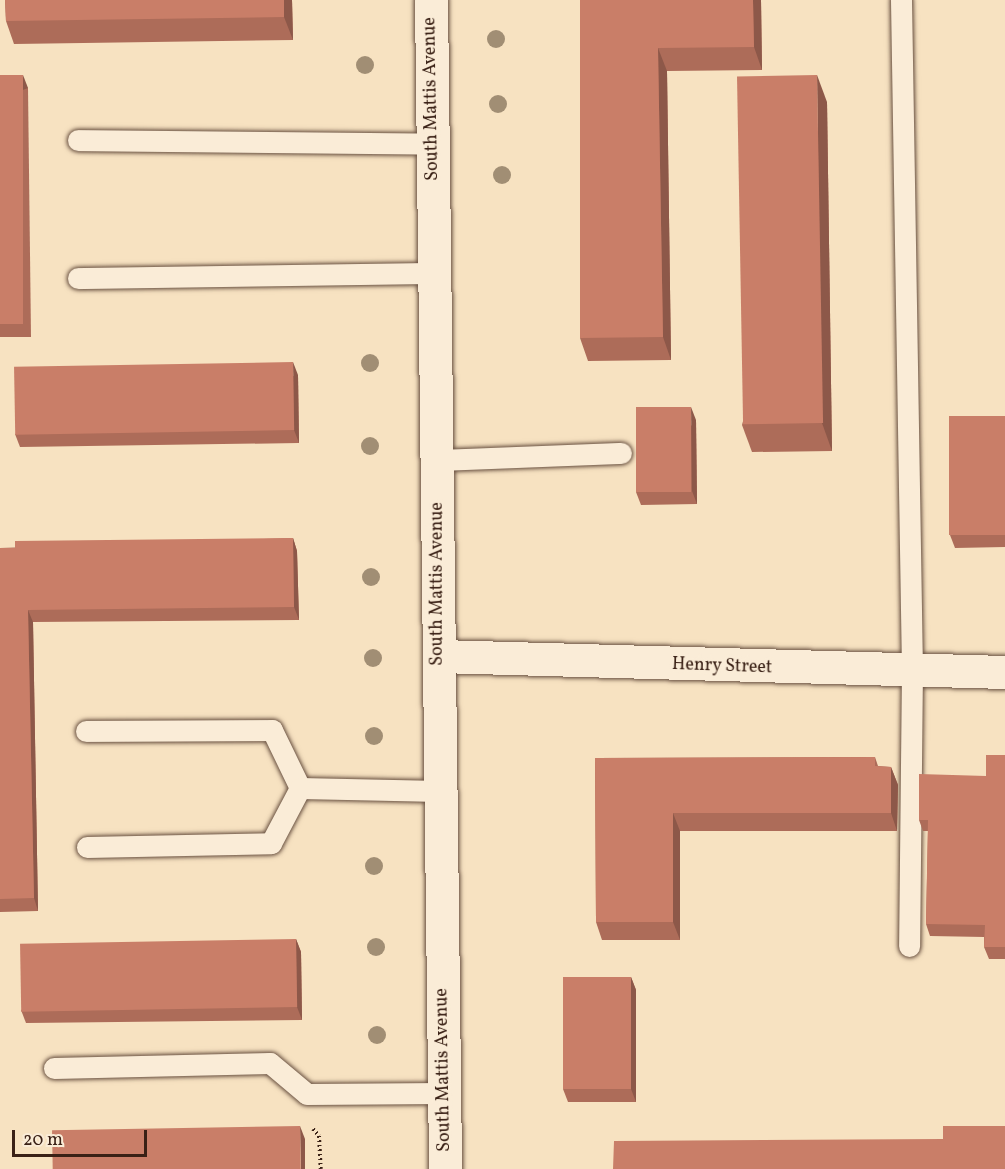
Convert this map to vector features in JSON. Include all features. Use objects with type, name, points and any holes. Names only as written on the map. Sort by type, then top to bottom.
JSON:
[{"type":"main road","name":"South Mattis Avenue","points":[[431,0],[445,1169]]},
{"type":"main road","name":"Henry Street","points":[[439,656],[735,669],[912,669],[1005,672]]},
{"type":"lane","points":[[901,0],[912,669],[909,946]]},
{"type":"lane","points":[[78,140],[433,144]]},
{"type":"lane","points":[[78,278],[436,273]]},
{"type":"lane","points":[[437,460],[621,453]]},
{"type":"lane","points":[[86,731],[272,730],[300,788]]},
{"type":"lane","points":[[300,788],[440,791]]},
{"type":"lane","points":[[87,847],[271,843],[300,788]]},
{"type":"lane","points":[[54,1068],[270,1063],[307,1094],[444,1093]]},
{"type":"building","points":[[5,0],[284,0],[284,17],[6,21]]},
{"type":"building","points":[[580,0],[753,0],[754,47],[658,48],[663,337],[580,338]]},
{"type":"building","points":[[0,75],[23,75],[23,324],[0,324]]},
{"type":"building","points":[[817,75],[823,423],[743,424],[737,76]]},
{"type":"building","points":[[293,362],[294,430],[15,435],[14,367]]},
{"type":"building","points":[[636,407],[691,407],[691,492],[636,492]]},
{"type":"building","points":[[949,416],[1005,416],[1005,535],[949,535]]},
{"type":"building","points":[[293,538],[294,607],[28,610],[34,898],[0,899],[0,548],[15,548],[15,541]]},
{"type":"building","points":[[986,755],[1005,755],[1005,947],[984,947],[985,925],[926,924],[928,820],[919,820],[919,774],[986,776]]},
{"type":"building","points":[[875,757],[875,766],[891,767],[891,813],[673,813],[673,922],[596,922],[595,758]]},
{"type":"building","points":[[296,939],[297,1007],[21,1012],[20,944]]},
{"type":"building","points":[[563,977],[631,977],[631,1089],[563,1089]]},
{"type":"building","points":[[300,1126],[301,1169],[53,1169],[52,1130]]},
{"type":"building","points":[[943,1126],[1005,1126],[1005,1169],[613,1169],[614,1141],[943,1139]]}]
